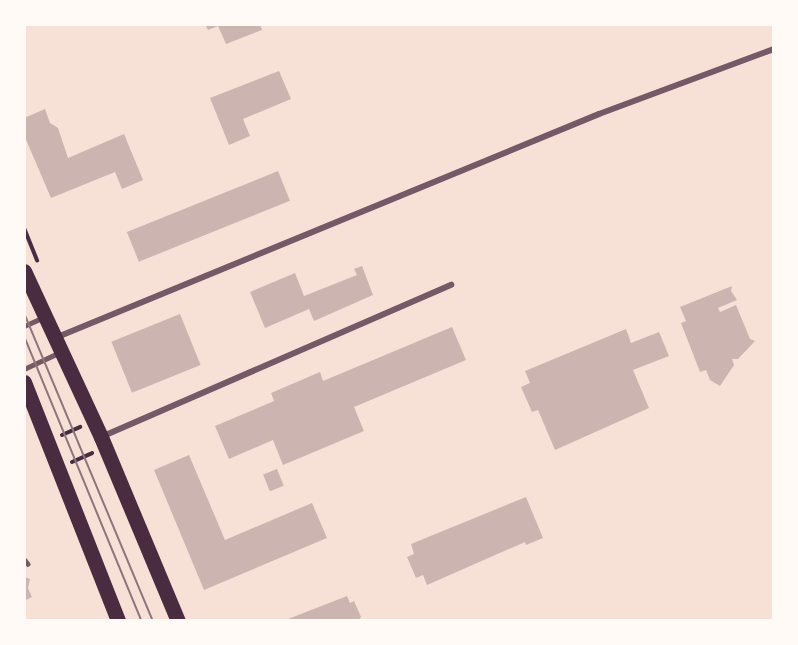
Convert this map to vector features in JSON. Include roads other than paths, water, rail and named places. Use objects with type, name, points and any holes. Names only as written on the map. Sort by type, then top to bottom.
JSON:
[{"type":"main road","points":[[24,271],[101,437],[178,621]]},
{"type":"main road","points":[[24,382],[118,621]]},
{"type":"street","points":[[57,345],[412,190],[599,114],[774,49]]},
{"type":"street","points":[[101,437],[451,285]]},
{"type":"lane","points":[[24,326],[44,317]]},
{"type":"lane","points":[[24,369],[57,345]]},
{"type":"lane","points":[[24,559],[28,564]]},
{"type":"tram line","points":[[24,312],[153,621]]},
{"type":"tram line","points":[[24,335],[142,621]]}]
